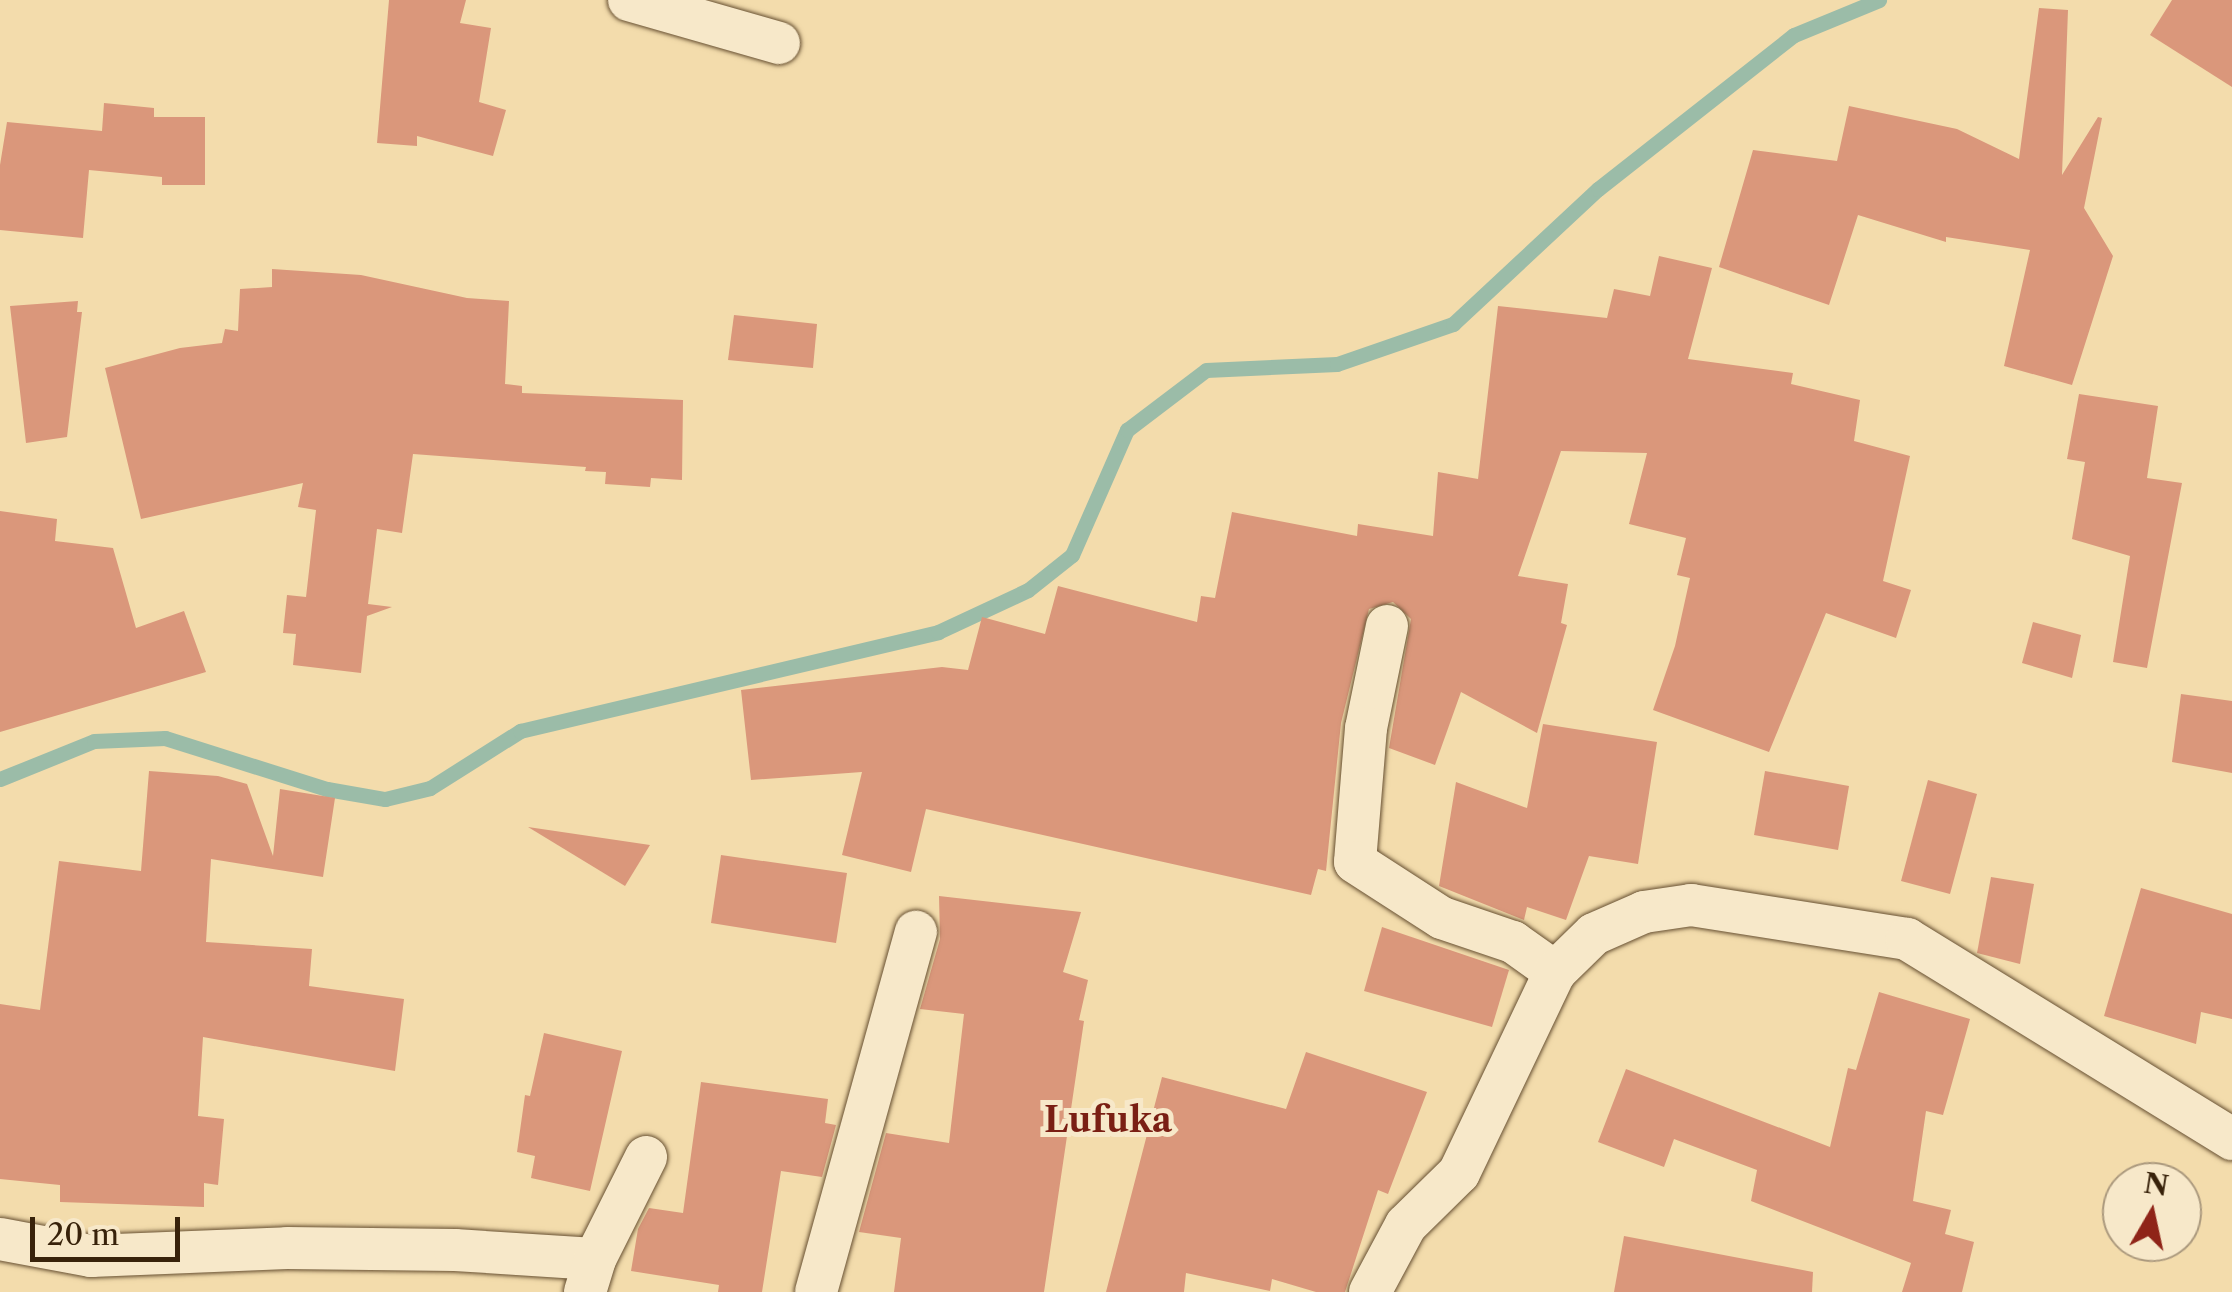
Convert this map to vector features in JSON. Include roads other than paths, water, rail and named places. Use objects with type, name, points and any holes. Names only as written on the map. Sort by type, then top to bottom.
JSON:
[{"type":"street","points":[[629,0],[780,43]]},
{"type":"street","points":[[727,27],[760,0]]},
{"type":"street","points":[[1387,626],[1366,728],[1356,862],[1442,918],[1514,942],[1555,972]]},
{"type":"street","points":[[1370,1292],[1406,1225],[1459,1173],[1555,972],[1594,934],[1644,912],[1691,905],[1908,940],[2232,1139]]},
{"type":"street","points":[[816,1292],[916,932]]},
{"type":"street","points":[[0,1239],[91,1256],[306,1248],[456,1250],[590,1275],[646,1157]]},
{"type":"waterway","points":[[0,779],[94,741],[165,738],[327,789],[385,799],[430,788],[520,731],[938,632],[1028,590],[1072,555],[1127,430],[1206,370],[1337,364],[1453,324],[1598,189],[1794,35],[1879,0]]},
{"type":"district","name":"Lufuka","points":[[1108,1120]]}]
